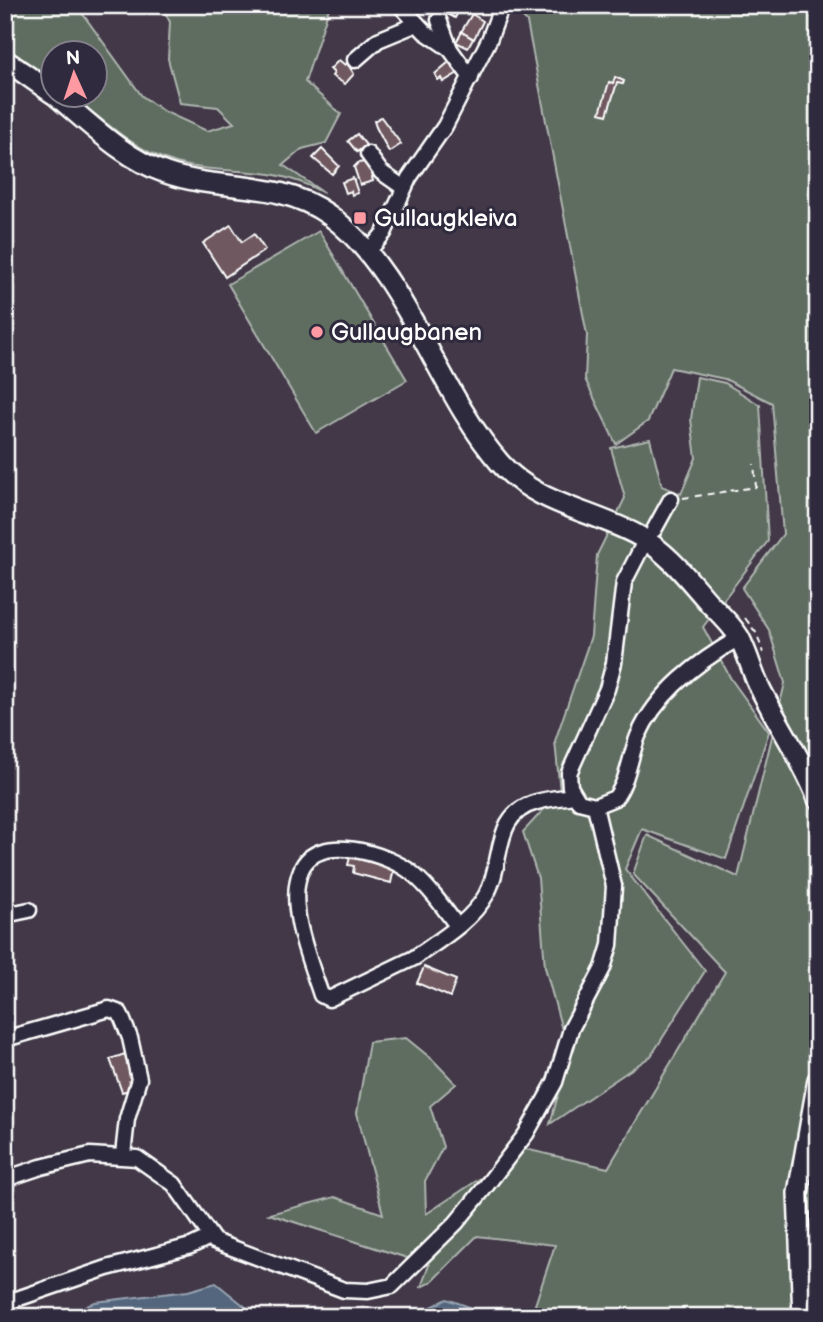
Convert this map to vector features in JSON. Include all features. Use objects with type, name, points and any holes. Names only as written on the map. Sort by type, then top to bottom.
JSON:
[{"type":"highway","points":[[5,61],[38,84]]},
{"type":"highway","points":[[71,108],[140,161],[189,180],[261,187],[299,197],[341,225],[368,253],[472,424],[505,469],[543,497],[626,530],[654,546],[683,570],[711,604],[734,641],[793,745],[818,800]]},
{"type":"highway","points":[[803,1317],[798,1193],[818,1080]]},
{"type":"street","points":[[400,5],[417,24],[450,49]]},
{"type":"street","points":[[368,253],[384,233],[404,188],[445,125],[471,78],[502,5]]},
{"type":"street","points":[[439,20],[450,49],[471,78]]},
{"type":"street","points":[[355,60],[386,35],[417,24]]},
{"type":"street","points":[[368,154],[381,172],[404,188]]},
{"type":"street","points":[[653,530],[671,499]]},
{"type":"street","points":[[642,547],[624,582],[614,663],[607,689],[569,773],[574,796],[579,802],[595,806],[617,795],[643,726],[669,690],[734,641]]},
{"type":"street","points":[[457,926],[411,873],[384,858],[336,848],[313,857],[300,871],[297,917],[324,999],[407,962],[457,926],[487,894],[503,831],[513,813],[535,802],[574,796]]},
{"type":"street","points":[[5,1179],[68,1160],[124,1155],[137,1157],[156,1168],[174,1184],[210,1237],[220,1244],[344,1290],[384,1289],[399,1281],[483,1190],[526,1134],[549,1094],[571,1029],[607,956],[614,901],[611,869],[595,806]]},
{"type":"street","points":[[5,915],[29,910]]},
{"type":"street","points":[[5,1039],[115,1009],[130,1038],[139,1079],[127,1119],[124,1155]]},
{"type":"street","points":[[5,1303],[107,1268],[191,1246],[210,1237]]},
{"type":"path","points":[[671,499],[756,487],[754,464]]},
{"type":"green space","points":[[5,5],[77,6],[100,38],[38,38],[38,69],[5,47]]},
{"type":"green space","points":[[161,5],[330,5],[305,82],[341,114],[326,143],[302,149],[283,165],[324,193],[289,178],[172,162],[141,147],[87,108],[108,108],[108,49],[142,96],[163,111],[207,131],[234,123],[218,107],[180,103],[168,59],[170,22]]},
{"type":"green space","points":[[510,5],[818,5],[818,1317],[531,1317],[555,1245],[477,1236],[431,1282],[421,1287],[429,1265],[269,1214],[335,1197],[383,1214],[357,1113],[369,1042],[406,1038],[456,1084],[430,1106],[443,1147],[425,1181],[426,1214],[525,1149],[608,1168],[725,972],[633,874],[647,835],[738,877],[785,683],[769,630],[742,588],[783,534],[772,403],[725,379],[671,368],[648,421],[616,444],[585,379],[587,335],[527,22]]},
{"type":"green space","name":"Gullaugbanen","points":[[319,231],[407,380],[316,433],[228,284]]},
{"type":"green space","points":[[697,377],[725,383],[760,405],[768,541],[703,627],[731,679],[769,732],[726,859],[642,829],[625,869],[705,971],[651,1056],[550,1124],[569,1056],[545,967],[538,878],[523,832],[560,792],[555,741],[591,636],[597,555],[625,498],[611,448],[650,439],[662,486],[681,494],[696,458],[691,419]]},
{"type":"water","points":[[216,1283],[258,1317],[65,1317],[95,1302],[188,1291]]},
{"type":"water","points":[[447,1299],[497,1317],[412,1317]]},
{"type":"building","points":[[445,5],[462,5],[455,18],[442,11]]},
{"type":"building","points":[[472,14],[483,21],[474,39],[461,32]]},
{"type":"building","points":[[462,32],[473,39],[468,48],[456,42]]},
{"type":"building","points":[[339,60],[345,65],[347,63],[354,74],[345,84],[332,76],[334,73],[330,69]]},
{"type":"building","points":[[449,62],[458,73],[443,82],[441,78],[438,80],[435,74]]},
{"type":"building","points":[[615,77],[624,81],[623,84],[617,83],[607,115],[600,113],[609,82],[613,83]]},
{"type":"building","points":[[381,117],[401,144],[389,152],[374,121]]},
{"type":"building","points":[[357,134],[366,145],[357,152],[348,141]]},
{"type":"building","points":[[322,149],[339,166],[332,174],[313,158]]},
{"type":"building","points":[[372,161],[376,176],[372,177],[373,181],[360,185],[354,167],[358,163]]},
{"type":"building","points":[[353,178],[358,193],[352,195],[351,191],[346,193],[342,182]]},
{"type":"building","points":[[231,225],[242,242],[254,234],[265,250],[225,277],[203,243]]},
{"type":"building","points":[[350,857],[394,868],[391,883],[353,873],[354,866],[348,865]]},
{"type":"building","points":[[424,967],[456,980],[450,997],[417,983]]},
{"type":"building","points":[[125,1054],[134,1081],[129,1090],[122,1092],[110,1059]]},
{"type":"place","name":"Gullaugkleiva","points":[[360,218]]},
{"type":"place","name":"Gullaugbanen","points":[[317,332]]}]
